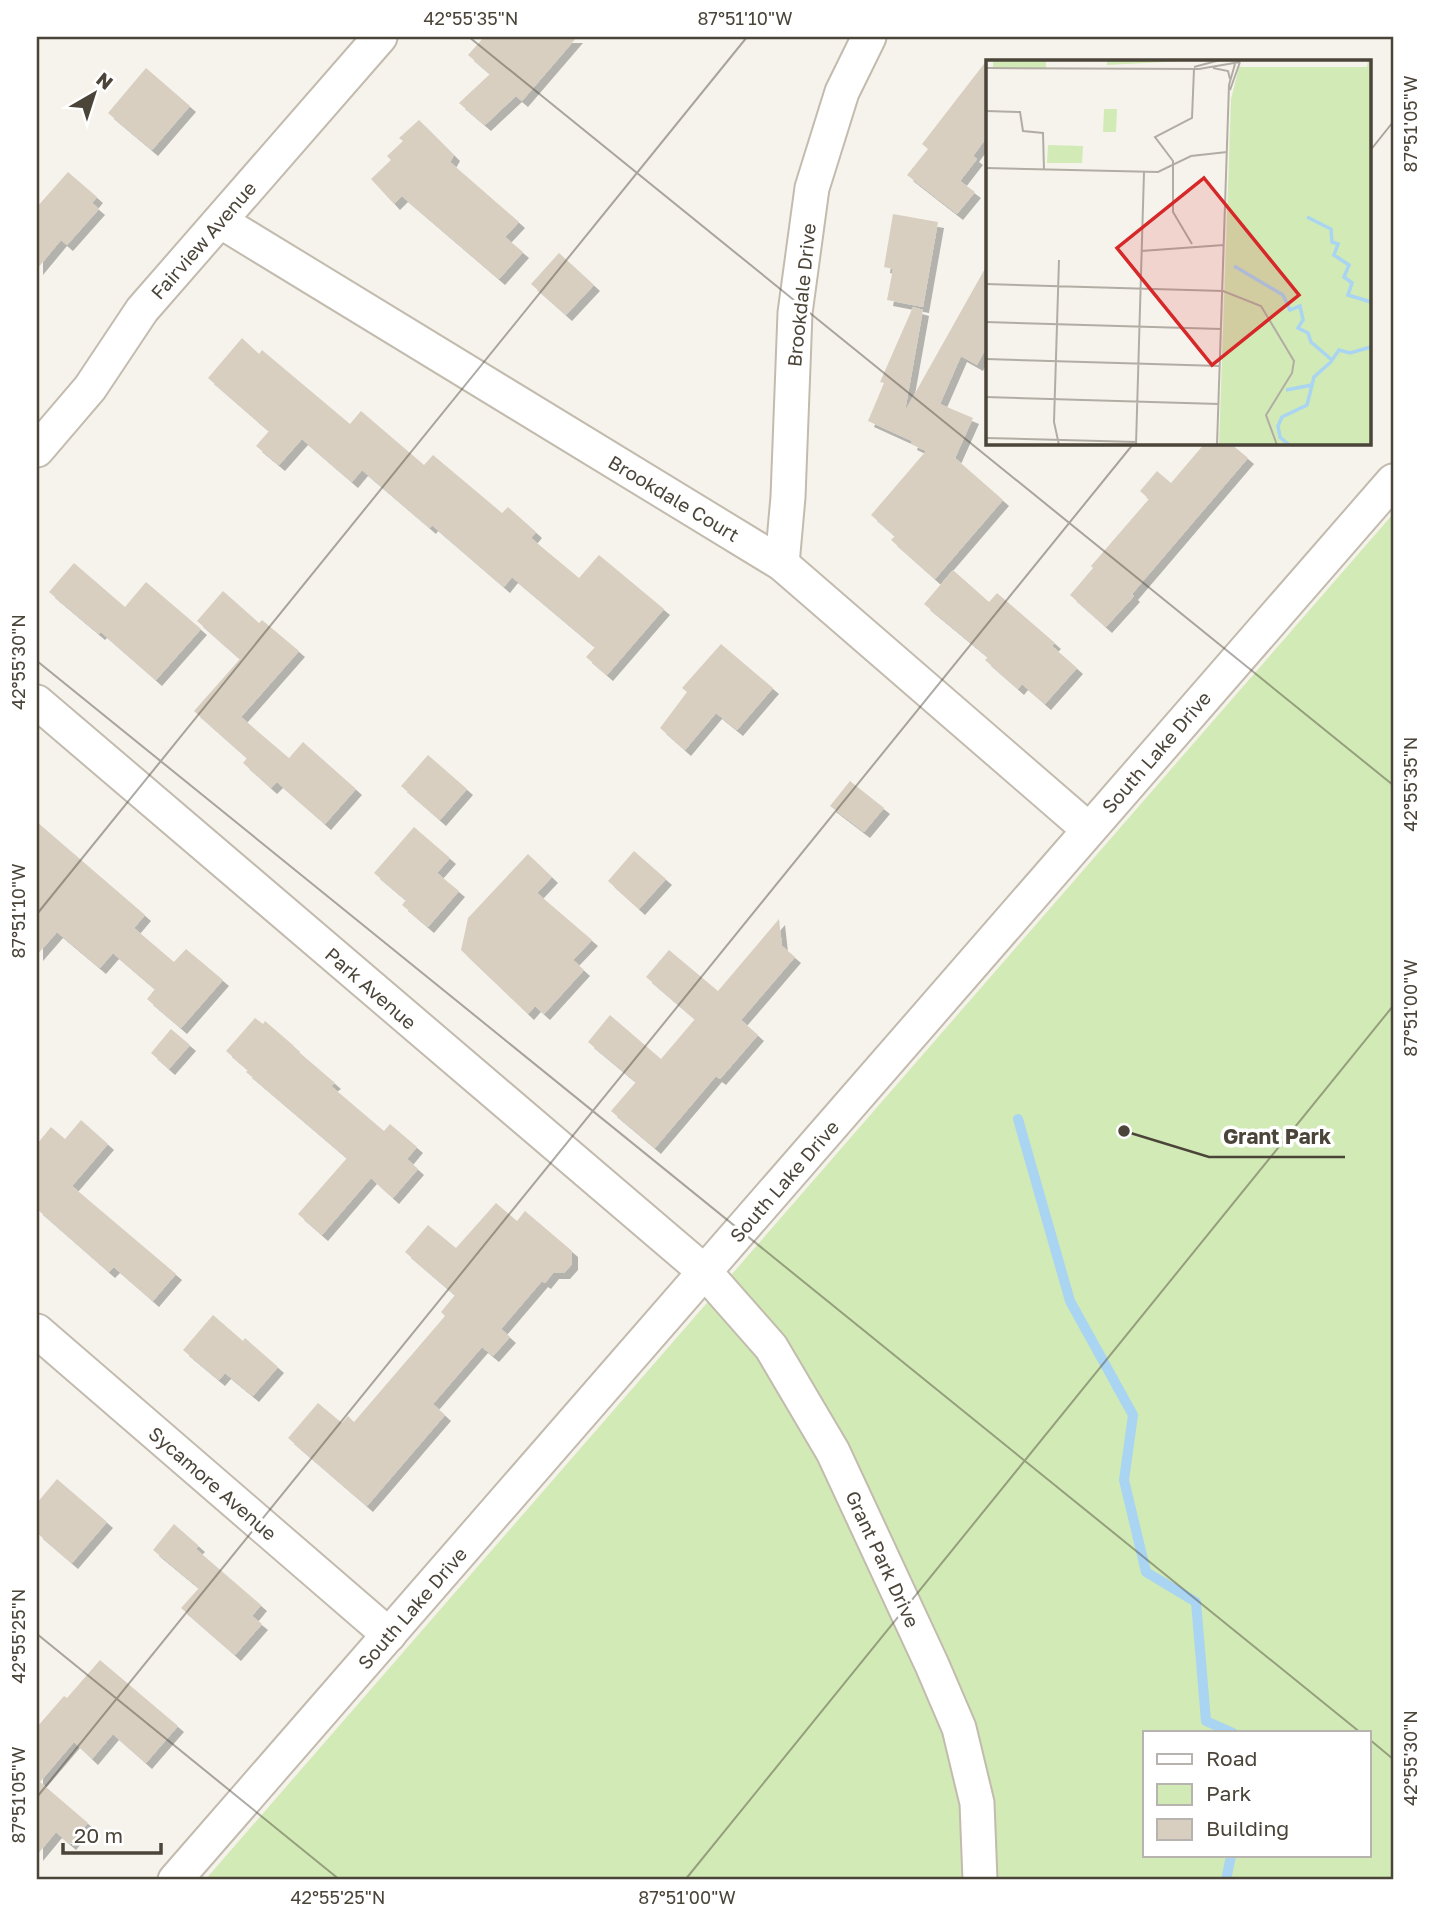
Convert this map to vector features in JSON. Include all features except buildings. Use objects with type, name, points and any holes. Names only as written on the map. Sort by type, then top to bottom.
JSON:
[{"type":"street","name":"Fairview Avenue","points":[[37,450],[90,388],[142,310],[380,37]]},
{"type":"street","name":"Brookdale Drive","points":[[782,564],[789,497],[795,313],[812,188],[842,92],[869,37]]},
{"type":"street","name":"Brookdale Court","points":[[220,221],[782,564],[1088,829]]},
{"type":"street","name":"South Lake Drive","points":[[175,1880],[1393,481]]},
{"type":"street","name":"Park Avenue","points":[[37,702],[705,1272]]},
{"type":"street","name":"Grant Park Drive","points":[[705,1272],[771,1347],[833,1452],[932,1665],[959,1728],[977,1803],[980,1880]]},
{"type":"street","name":"Sycamore Avenue","points":[[37,1331],[389,1635]]},
{"type":"green space","points":[[1393,514],[1393,1880],[205,1880]]},
{"type":"waterway","points":[[1018,1119],[1070,1301],[1133,1415],[1124,1480],[1146,1572],[1196,1602],[1206,1721],[1228,1731]]},
{"type":"waterway","points":[[1226,1880],[1231,1857]]},
{"type":"place","name":"Grant Park","points":[[1124,1131]]}]
